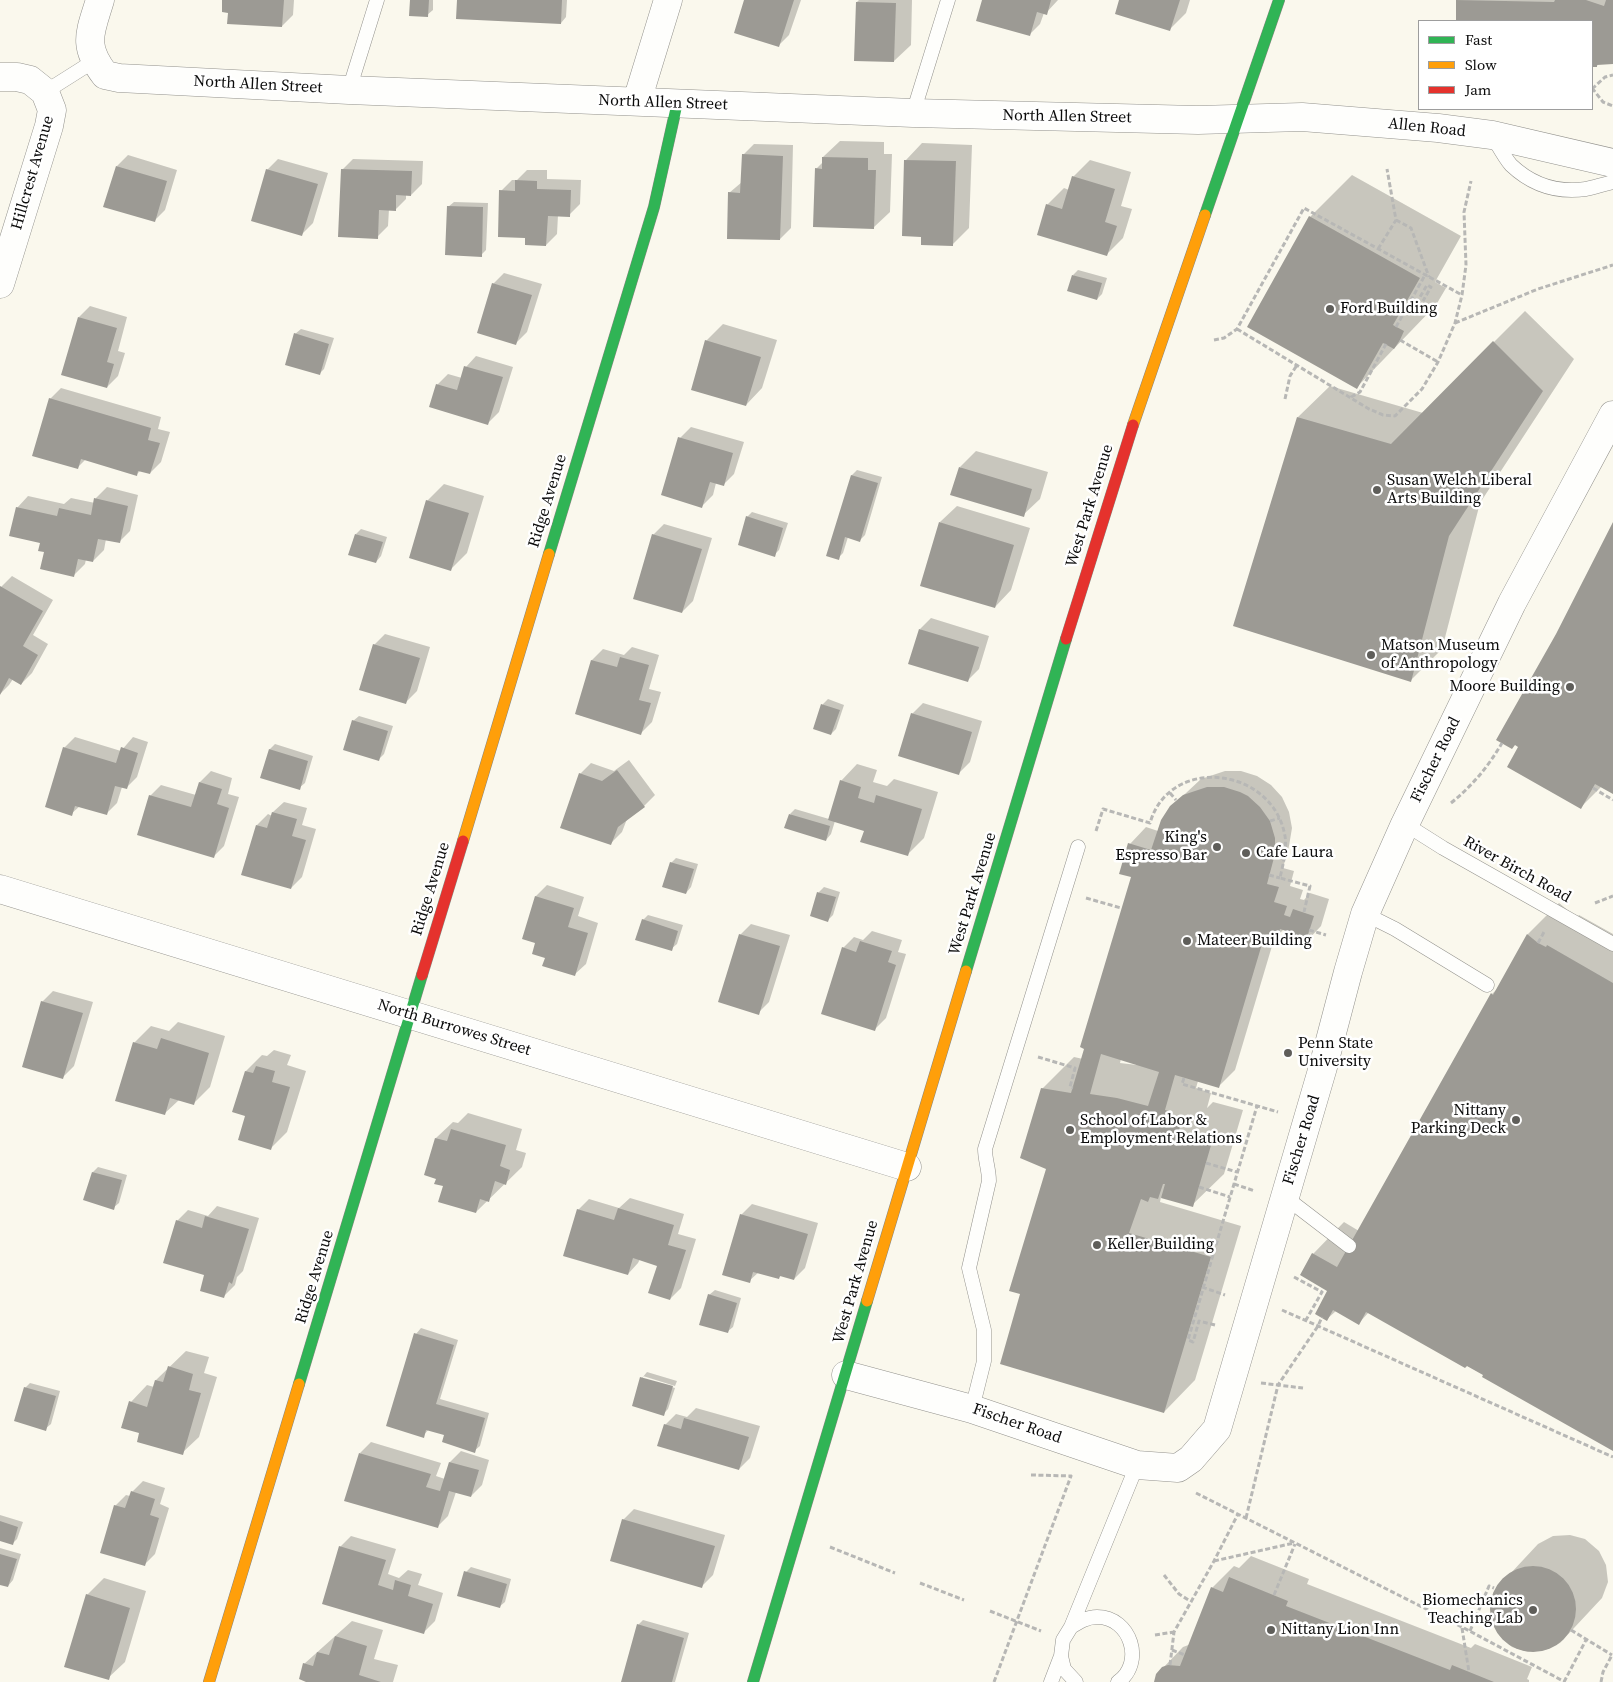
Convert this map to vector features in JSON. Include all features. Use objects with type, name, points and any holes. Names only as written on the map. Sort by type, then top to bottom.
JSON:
[{"type":"main road","name":"West Park Avenue","points":[[753,1682],[1121,461],[1279,0]]},
{"type":"main road","name":"Ridge Avenue","points":[[209,1682],[654,207],[677,104]]},
{"type":"street","points":[[94,61],[90,47],[90,36],[100,0]]},
{"type":"street","points":[[637,102],[668,0]]},
{"type":"street","name":"North Allen Street","points":[[94,61],[105,75],[119,78],[349,90],[913,113],[1198,120],[1238,119]]},
{"type":"street","points":[[0,77],[17,77],[30,80],[44,92]]},
{"type":"street","name":"Hillcrest Avenue","points":[[0,284],[52,110],[44,92]]},
{"type":"street","name":"Allen Road","points":[[1238,119],[1302,117],[1438,128],[1492,135],[1613,163]]},
{"type":"street","name":"Fischer Road","points":[[846,1375],[972,1409],[1137,1465],[1178,1468],[1191,1459],[1217,1429],[1323,1067],[1365,914],[1405,824],[1512,604],[1613,415]]},
{"type":"street","name":"North Burrowes Street","points":[[0,889],[907,1167]]},
{"type":"lane","points":[[349,90],[377,0]]},
{"type":"lane","points":[[913,113],[948,0]]},
{"type":"lane","points":[[44,92],[94,61]]},
{"type":"lane","points":[[1492,135],[1511,164],[1530,179],[1550,188],[1569,190],[1613,182]]},
{"type":"lane","name":"River Birch Road","points":[[1405,824],[1443,848],[1613,944]]},
{"type":"lane","points":[[972,1409],[984,1361],[984,1330],[969,1268],[989,1180],[985,1149],[1078,847]]},
{"type":"lane","points":[[1365,914],[1395,929],[1487,986]]},
{"type":"lane","points":[[1285,1197],[1349,1246]]},
{"type":"lane","points":[[1050,1682],[1061,1656],[1063,1640],[1071,1627],[1137,1465]]},
{"type":"lane","points":[[1071,1627],[1083,1620],[1097,1617],[1111,1620],[1122,1627],[1130,1638],[1133,1652],[1131,1666],[1124,1678],[1118,1682]]},
{"type":"lane","points":[[1061,1656],[1064,1669],[1076,1682]]},
{"type":"path","points":[[1593,88],[1605,77],[1613,75]]},
{"type":"path","points":[[1593,90],[1603,102],[1613,106]]},
{"type":"path","points":[[1378,249],[1396,220],[1386,169]]},
{"type":"path","points":[[1237,329],[1369,409],[1383,415],[1395,416],[1422,389],[1438,362],[1455,323],[1462,295],[1466,264],[1464,212],[1470,181]]},
{"type":"path","points":[[1214,340],[1224,338],[1237,329],[1304,208],[1462,295]]},
{"type":"path","points":[[1396,220],[1411,228],[1430,277]]},
{"type":"path","points":[[1364,247],[1366,243]]},
{"type":"path","points":[[1455,323],[1538,289],[1613,265]]},
{"type":"path","points":[[1396,327],[1425,275]]},
{"type":"path","points":[[1410,301],[1416,304],[1427,285],[1431,287],[1423,301]]},
{"type":"path","points":[[1400,340],[1438,362]]},
{"type":"path","points":[[1350,397],[1360,392],[1386,344]]},
{"type":"path","points":[[1285,399],[1290,376],[1297,365]]},
{"type":"path","points":[[1450,804],[1478,778],[1491,762],[1502,743]]},
{"type":"path","points":[[1078,847],[1090,850],[1102,809],[1150,823],[1152,815],[1161,800],[1177,787],[1195,779],[1215,776],[1234,779],[1252,787],[1269,802],[1280,818],[1285,837],[1285,854],[1280,878]]},
{"type":"path","points":[[1593,788],[1613,800]]},
{"type":"path","points":[[1170,793],[1176,800]]},
{"type":"path","points":[[1270,821],[1280,818]]},
{"type":"path","points":[[1270,875],[1310,886],[1304,912]]},
{"type":"path","points":[[1595,903],[1613,896]]},
{"type":"path","points":[[1090,900],[1122,908]]},
{"type":"path","points":[[1309,930],[1327,935]]},
{"type":"path","points":[[1016,1050],[1075,1068],[1070,1087],[1073,1088]]},
{"type":"path","points":[[1184,1078],[1182,1084],[1280,1112]]},
{"type":"path","points":[[1223,1327],[1199,1321],[1192,1342],[1188,1340],[1257,1106]]},
{"type":"path","points":[[1206,1163],[1237,1172]]},
{"type":"path","points":[[1234,1184],[1246,1188]]},
{"type":"path","points":[[1199,1187],[1230,1197]]},
{"type":"path","points":[[1286,1273],[1322,1292],[1306,1320]]},
{"type":"path","points":[[1203,1287],[1220,1293]]},
{"type":"path","points":[[1275,1306],[1613,1457]]},
{"type":"path","points":[[1246,1518],[1278,1386],[1322,1318]]},
{"type":"path","points":[[1253,1382],[1303,1388]]},
{"type":"path","points":[[994,1682],[1071,1476],[1031,1474]]},
{"type":"path","points":[[1194,1492],[1470,1631],[1563,1681],[1587,1638]]},
{"type":"path","points":[[1170,1665],[1174,1632],[1238,1514]]},
{"type":"path","points":[[1214,1561],[1295,1543]]},
{"type":"path","points":[[1274,1595],[1295,1543]]},
{"type":"path","points":[[830,1546],[895,1573]]},
{"type":"path","points":[[1164,1575],[1179,1594],[1190,1601]]},
{"type":"path","points":[[920,1583],[964,1600]]},
{"type":"path","points":[[1470,1631],[1489,1586],[1494,1588]]},
{"type":"path","points":[[990,1611],[1042,1631]]},
{"type":"path","points":[[1462,1627],[1468,1672]]},
{"type":"path","points":[[1571,1630],[1613,1654],[1603,1672],[1601,1682]]},
{"type":"path","points":[[1155,1635],[1174,1632]]},
{"type":"path","points":[[1172,1650],[1185,1655]]},
{"type":"building","points":[[222,0],[284,0],[282,27],[227,24],[228,13],[222,12]]},
{"type":"building","points":[[410,0],[429,0],[428,17],[409,16]]},
{"type":"building","points":[[457,0],[562,0],[561,24],[456,19]]},
{"type":"building","points":[[744,0],[794,0],[779,47],[734,33]]},
{"type":"building","points":[[982,0],[1051,0],[1047,15],[1037,12],[1030,36],[976,21]]},
{"type":"building","points":[[1119,0],[1180,0],[1170,31],[1115,14]]},
{"type":"building","points":[[1456,0],[1554,2],[1555,0],[1586,0],[1604,6],[1606,0],[1613,0],[1613,64],[1593,67],[1593,20],[1456,20]]},
{"type":"building","points":[[856,2],[896,3],[894,62],[854,61]]},
{"type":"building","points":[[742,154],[783,156],[780,240],[727,239],[728,192],[740,193]]},
{"type":"building","points":[[822,157],[868,158],[868,170],[876,170],[874,229],[813,227],[815,168],[822,169]]},
{"type":"building","points":[[904,160],[956,161],[953,246],[921,245],[921,237],[902,236]]},
{"type":"building","points":[[116,166],[167,181],[155,222],[103,207]]},
{"type":"building","points":[[266,169],[318,184],[302,236],[251,221]]},
{"type":"building","points":[[341,169],[412,171],[411,196],[396,195],[396,211],[379,210],[378,239],[338,237]]},
{"type":"building","points":[[1072,176],[1115,189],[1105,222],[1117,226],[1107,256],[1037,235],[1046,204],[1062,209]]},
{"type":"building","points":[[515,180],[537,181],[537,189],[571,190],[570,217],[548,216],[546,246],[525,245],[525,238],[498,237],[499,190],[515,191]]},
{"type":"building","points":[[447,206],[483,207],[482,257],[445,255]]},
{"type":"building","name":"Ford Building","points":[[1309,216],[1420,278],[1393,325],[1404,331],[1400,340],[1394,349],[1383,343],[1357,389],[1247,327]]},
{"type":"building","points":[[1072,275],[1102,283],[1097,300],[1067,291]]},
{"type":"building","points":[[492,283],[532,295],[516,345],[477,333]]},
{"type":"building","points":[[78,317],[117,328],[107,362],[114,364],[107,388],[61,375]]},
{"type":"building","points":[[294,333],[329,344],[320,375],[285,365]]},
{"type":"building","points":[[705,340],[761,357],[746,406],[691,390]]},
{"type":"building","name":"Susan Welch Liberal Arts Building","points":[[1493,341],[1543,391],[1449,536],[1411,682],[1233,626],[1297,417],[1391,444]]},
{"type":"building","points":[[464,366],[503,377],[488,425],[429,407],[436,384],[457,390]]},
{"type":"building","points":[[49,398],[151,428],[148,440],[160,443],[150,474],[138,471],[137,476],[81,459],[78,469],[32,456]]},
{"type":"building","points":[[678,437],[733,453],[724,486],[710,482],[702,508],[661,495]]},
{"type":"building","points":[[959,467],[1032,489],[1024,517],[950,495]]},
{"type":"building","points":[[851,475],[878,483],[860,542],[845,537],[839,560],[826,556]]},
{"type":"building","points":[[94,498],[128,506],[120,543],[98,539],[93,562],[78,559],[74,577],[40,569],[44,552],[38,551],[40,543],[9,536],[16,507],[57,516],[59,508],[91,515]]},
{"type":"building","points":[[426,500],[469,513],[451,571],[409,558]]},
{"type":"building","points":[[746,516],[783,528],[775,557],[738,545]]},
{"type":"building","points":[[939,522],[1014,545],[995,608],[920,586]]},
{"type":"building","name":"Moore Building","points":[[1613,522],[1613,794],[1595,784],[1581,809],[1507,767],[1518,747],[1515,745],[1512,749],[1496,740],[1556,634]]},
{"type":"building","points":[[355,534],[383,542],[376,563],[348,555]]},
{"type":"building","points":[[652,534],[702,549],[682,613],[633,599]]},
{"type":"building","points":[[0,586],[43,611],[23,646],[38,655],[21,685],[9,678],[0,695]]},
{"type":"building","points":[[919,629],[979,647],[968,682],[908,664]]},
{"type":"building","points":[[373,644],[420,658],[406,704],[359,690]]},
{"type":"building","points":[[620,657],[649,665],[639,700],[651,703],[641,735],[575,714],[591,660],[617,667]]},
{"type":"building","points":[[821,704],[840,710],[831,735],[813,729]]},
{"type":"building","points":[[911,713],[972,732],[959,775],[898,756]]},
{"type":"building","points":[[352,720],[388,731],[379,761],[343,750]]},
{"type":"building","points":[[63,747],[116,763],[121,747],[138,753],[127,789],[115,786],[107,815],[75,806],[72,816],[45,807]]},
{"type":"building","points":[[269,749],[308,761],[300,790],[260,778]]},
{"type":"building","points":[[617,770],[645,807],[618,827],[611,845],[560,828],[579,773],[602,781]]},
{"type":"building","points":[[840,780],[861,787],[858,798],[874,803],[876,795],[922,809],[908,856],[860,842],[864,831],[828,820]]},
{"type":"building","points":[[199,782],[222,789],[217,804],[229,808],[214,858],[137,835],[149,795],[191,807]]},
{"type":"building","points":[[1207,787],[1224,787],[1248,796],[1260,807],[1270,821],[1275,838],[1275,854],[1267,884],[1279,887],[1274,902],[1287,906],[1284,915],[1290,917],[1293,909],[1314,916],[1305,944],[1284,938],[1286,931],[1280,929],[1278,938],[1265,934],[1219,1088],[1175,1075],[1165,1110],[1168,1111],[1165,1119],[1181,1124],[1174,1145],[1177,1146],[1181,1132],[1212,1142],[1193,1207],[1161,1198],[1165,1184],[1163,1184],[1158,1199],[1150,1197],[1148,1202],[1141,1199],[1129,1233],[1211,1257],[1164,1413],[1000,1364],[1020,1294],[1009,1291],[1046,1169],[1020,1158],[1041,1088],[1071,1093],[1084,1049],[1080,1047],[1131,877],[1119,874],[1128,843],[1151,850],[1161,820],[1170,806],[1183,795]],"holes":[[[1101,1054],[1159,1072],[1148,1106],[1117,1098],[1090,1094]]]},
{"type":"building","points":[[272,812],[297,819],[292,836],[306,840],[291,889],[241,875],[256,825],[267,828]]},
{"type":"building","points":[[789,814],[830,826],[826,841],[784,828]]},
{"type":"building","points":[[670,862],[694,869],[686,894],[662,887]]},
{"type":"building","points":[[817,892],[836,897],[828,922],[810,916]]},
{"type":"building","points":[[535,896],[574,908],[568,927],[588,933],[575,976],[542,966],[545,958],[532,954],[535,943],[522,939]]},
{"type":"building","points":[[642,919],[678,931],[672,951],[635,940]]},
{"type":"building","points":[[739,934],[780,946],[759,1015],[718,1002]]},
{"type":"building","name":"Nittany Parking Deck","points":[[1527,934],[1538,943],[1546,947],[1547,945],[1613,983],[1613,1451],[1482,1377],[1483,1375],[1467,1366],[1465,1368],[1366,1312],[1359,1325],[1333,1310],[1327,1321],[1315,1314],[1327,1291],[1300,1275],[1312,1253],[1337,1267],[1491,993],[1493,995]]},
{"type":"building","points":[[860,941],[892,951],[888,962],[896,965],[875,1031],[821,1014],[842,947],[856,952]]},
{"type":"building","points":[[41,1001],[83,1013],[63,1079],[22,1067]]},
{"type":"building","points":[[161,1038],[209,1053],[194,1105],[170,1098],[165,1115],[115,1101],[133,1042],[157,1049]]},
{"type":"building","points":[[256,1066],[275,1071],[272,1082],[290,1087],[271,1150],[238,1140],[245,1116],[232,1112],[245,1071],[253,1073]]},
{"type":"building","points":[[451,1129],[506,1145],[500,1166],[510,1170],[506,1185],[495,1181],[489,1202],[480,1199],[476,1213],[438,1202],[443,1186],[434,1184],[436,1179],[424,1175],[435,1138],[447,1141]]},
{"type":"building","points":[[92,1172],[122,1180],[114,1210],[83,1200]]},
{"type":"building","points":[[618,1208],[674,1225],[668,1245],[686,1250],[670,1300],[648,1293],[657,1266],[633,1258],[628,1275],[563,1256],[577,1209],[614,1220]]},
{"type":"building","points":[[740,1214],[808,1234],[794,1280],[780,1276],[779,1279],[753,1272],[750,1283],[722,1275]]},
{"type":"building","points":[[205,1216],[249,1229],[232,1284],[229,1282],[224,1298],[200,1291],[204,1275],[163,1263],[176,1220],[202,1228]]},
{"type":"building","points":[[708,1294],[737,1303],[728,1333],[699,1325]]},
{"type":"building","points":[[414,1333],[454,1345],[436,1404],[485,1418],[475,1453],[442,1442],[444,1435],[426,1430],[424,1438],[386,1426]]},
{"type":"building","points":[[168,1366],[193,1374],[189,1390],[201,1393],[183,1455],[137,1442],[139,1433],[121,1428],[129,1401],[147,1407],[155,1380],[163,1382]]},
{"type":"building","points":[[640,1377],[673,1386],[664,1416],[632,1406]]},
{"type":"building","points":[[24,1387],[56,1396],[46,1431],[14,1421]]},
{"type":"building","points":[[684,1418],[749,1437],[739,1470],[657,1446],[664,1424],[681,1429]]},
{"type":"building","points":[[359,1453],[431,1474],[426,1487],[440,1491],[449,1462],[479,1470],[471,1497],[449,1491],[438,1528],[344,1501]]},
{"type":"building","points":[[131,1491],[155,1499],[150,1515],[159,1518],[145,1566],[100,1553],[114,1505],[125,1508]]},
{"type":"building","points":[[622,1519],[715,1546],[702,1588],[610,1561]]},
{"type":"building","points":[[0,1521],[18,1527],[13,1545],[0,1541]]},
{"type":"building","points":[[339,1546],[386,1560],[378,1585],[393,1590],[395,1580],[411,1585],[408,1596],[433,1604],[424,1634],[322,1604]]},
{"type":"building","points":[[0,1554],[17,1559],[8,1587],[0,1585]]},
{"type":"building","name":"Biomechanics Teaching Lab","points":[[1525,1566],[1541,1566],[1550,1569],[1564,1578],[1573,1592],[1576,1609],[1573,1626],[1564,1640],[1550,1649],[1541,1652],[1525,1652],[1509,1645],[1497,1633],[1490,1617],[1490,1601],[1497,1585],[1509,1573]]},
{"type":"building","points":[[464,1571],[507,1584],[500,1608],[457,1596]]},
{"type":"building","name":"Nittany Lion Inn","points":[[1229,1577],[1288,1601],[1286,1606],[1450,1670],[1452,1665],[1494,1682],[1154,1682],[1156,1674],[1162,1667],[1168,1665],[1180,1666],[1211,1587],[1223,1592]]},
{"type":"building","points":[[86,1594],[130,1608],[109,1680],[64,1667]]},
{"type":"building","points":[[637,1624],[684,1638],[672,1682],[621,1682]]},
{"type":"building","points":[[335,1636],[367,1646],[359,1675],[381,1682],[306,1682],[299,1679],[303,1663],[313,1666],[317,1652],[329,1655]]},
{"type":"traffic: fast","points":[[1205,215],[1279,0]]},
{"type":"traffic: fast","points":[[549,554],[654,207],[677,104]]},
{"type":"traffic: fast","points":[[966,971],[1066,639]]},
{"type":"traffic: fast","points":[[299,1384],[422,975]]},
{"type":"traffic: fast","points":[[753,1682],[867,1301]]},
{"type":"traffic: slow","points":[[1133,425],[1205,215]]},
{"type":"traffic: slow","points":[[463,841],[549,554]]},
{"type":"traffic: slow","points":[[867,1301],[966,971]]},
{"type":"traffic: slow","points":[[209,1682],[299,1384]]},
{"type":"traffic: jam","points":[[1066,639],[1133,425]]},
{"type":"traffic: jam","points":[[422,975],[463,841]]},
{"type":"place","name":"Ford Building","points":[[1330,309]]},
{"type":"place","name":"Susan Welch Liberal Arts Building","points":[[1377,490]]},
{"type":"place","name":"Matson Museum of Anthropology","points":[[1371,655]]},
{"type":"place","name":"Moore Building","points":[[1570,687]]},
{"type":"place","name":"King's Espresso Bar","points":[[1217,847]]},
{"type":"place","name":"Cafe Laura","points":[[1246,853]]},
{"type":"place","name":"Mateer Building","points":[[1187,941]]},
{"type":"place","name":"Penn State University","points":[[1288,1053]]},
{"type":"place","name":"Nittany Parking Deck","points":[[1516,1120]]},
{"type":"place","name":"School of Labor & Employment Relations","points":[[1070,1130]]},
{"type":"place","name":"Keller Building","points":[[1097,1245]]},
{"type":"place","name":"Biomechanics Teaching Lab","points":[[1533,1610]]},
{"type":"place","name":"Nittany Lion Inn","points":[[1271,1630]]}]
